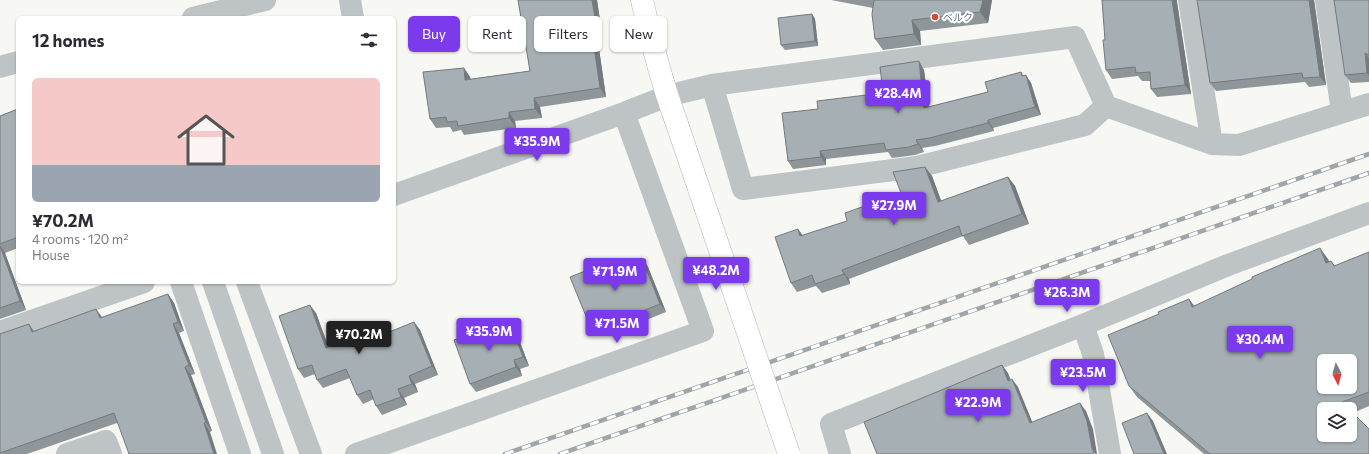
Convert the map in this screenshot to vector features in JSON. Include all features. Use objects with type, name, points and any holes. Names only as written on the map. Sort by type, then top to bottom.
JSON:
[{"type":"street","points":[[201,16],[265,0]]},
{"type":"street","points":[[350,0],[353,16]]},
{"type":"street","points":[[642,0],[652,45],[667,96],[789,454]]},
{"type":"street","points":[[1189,0],[1212,144]]},
{"type":"street","points":[[1326,0],[1342,112]]},
{"type":"street","points":[[396,194],[624,113],[667,96],[712,86],[1075,37],[1106,106],[1212,144],[1239,145],[1369,104]]},
{"type":"street","points":[[0,66],[16,62]]},
{"type":"street","points":[[712,86],[743,189],[917,167],[1085,125],[1106,106]]},
{"type":"street","points":[[356,454],[703,331],[624,113]]},
{"type":"street","points":[[840,454],[831,424],[1083,325],[1228,265],[1369,212]]},
{"type":"street","points":[[0,332],[138,284]]},
{"type":"street","points":[[182,284],[240,454]]},
{"type":"street","points":[[248,284],[311,454]]},
{"type":"street","points":[[215,287],[273,454]]},
{"type":"street","points":[[1083,325],[1093,354],[1110,454]]},
{"type":"street","points":[[67,454],[106,441],[111,454]]},
{"type":"building","points":[[518,0],[592,0],[595,16],[534,16],[534,52],[595,52],[600,88],[534,98],[535,109],[509,112],[509,118],[458,126],[457,121],[447,122],[446,117],[430,119],[423,72],[464,68],[465,80],[530,71],[526,47],[526,16],[521,16]]},
{"type":"building","name":"ベルク","points":[[874,0],[983,0],[980,12],[912,20],[914,34],[875,39],[872,14]]},
{"type":"building","points":[[1102,0],[1172,0],[1185,85],[1151,89],[1150,72],[1136,73],[1135,67],[1106,70],[1103,40],[1105,40]]},
{"type":"building","points":[[1197,0],[1309,0],[1320,77],[1303,78],[1302,73],[1210,83]]},
{"type":"building","points":[[1334,0],[1369,0],[1369,55],[1365,53],[1367,73],[1345,75]]},
{"type":"building","points":[[812,14],[815,41],[781,45],[778,18]]},
{"type":"building","points":[[919,61],[924,108],[988,92],[985,82],[1021,72],[1022,76],[1026,75],[1035,107],[988,120],[988,123],[916,140],[918,144],[909,147],[886,150],[884,143],[820,151],[821,157],[788,161],[782,113],[818,109],[817,101],[883,93],[880,67]]},
{"type":"building","points":[[16,110],[16,238],[0,244],[0,116]]},
{"type":"building","points":[[925,167],[938,202],[1008,177],[1022,214],[962,236],[959,226],[842,270],[844,274],[815,284],[812,275],[791,283],[775,237],[798,229],[800,236],[847,221],[845,213],[901,193],[893,172]]},
{"type":"building","points":[[0,246],[20,301],[0,308]]},
{"type":"building","points":[[1320,248],[1326,263],[1331,261],[1334,266],[1369,252],[1369,392],[1342,402],[1317,402],[1317,442],[1357,442],[1357,417],[1369,429],[1369,454],[1210,454],[1129,386],[1108,335],[1159,314],[1158,312],[1189,299],[1192,307],[1252,279],[1252,277]]},
{"type":"building","points":[[642,258],[660,304],[618,321],[616,316],[590,326],[570,277],[608,262],[611,271]]},
{"type":"building","points":[[168,294],[178,322],[173,324],[189,365],[185,367],[206,422],[204,423],[214,454],[129,454],[114,413],[0,453],[0,334],[29,324],[32,332],[96,309],[100,318]]},
{"type":"building","points":[[310,305],[326,348],[374,329],[377,337],[414,322],[432,366],[409,376],[412,384],[398,389],[401,397],[376,406],[370,390],[357,395],[346,369],[317,380],[312,365],[298,369],[279,316]]},
{"type":"building","points":[[509,320],[523,357],[514,360],[516,367],[470,384],[454,340]]},
{"type":"building","points":[[1002,365],[1008,381],[1012,379],[1030,423],[1080,403],[1087,421],[1094,453],[877,454],[864,422]]},
{"type":"building","points":[[1147,413],[1164,454],[1134,454],[1122,423]]},
{"type":"railway","points":[[505,454],[1369,154]]},
{"type":"railway","points":[[560,454],[1369,173]]},
{"type":"place","name":"ベルク","points":[[935,17]]}]
